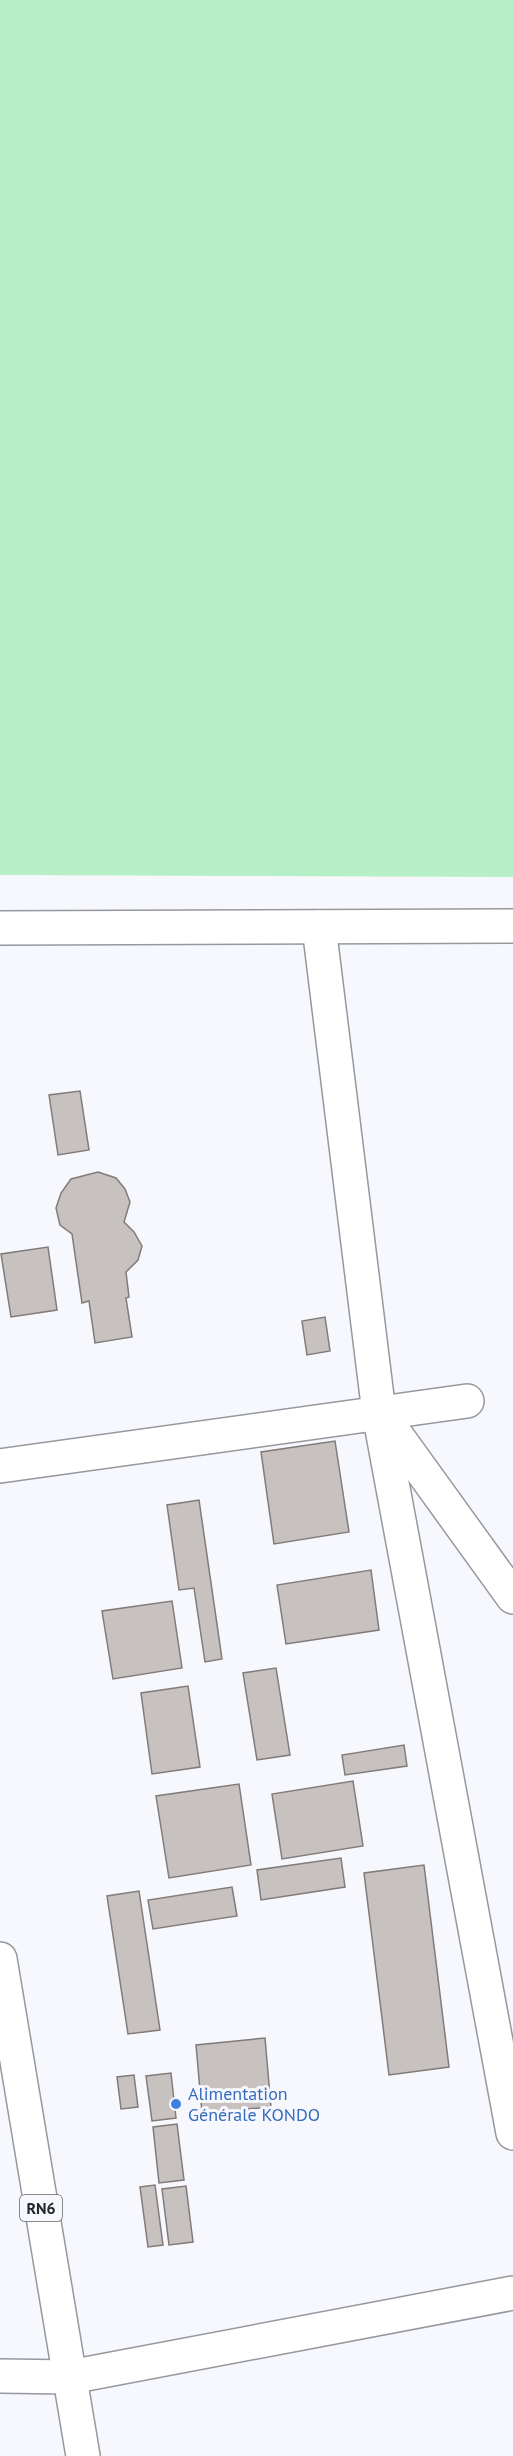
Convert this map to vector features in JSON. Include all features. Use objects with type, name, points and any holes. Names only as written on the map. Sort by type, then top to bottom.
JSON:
[{"type":"main road","points":[[0,928],[513,926]]},
{"type":"main road","points":[[319,927],[379,1413],[513,2133]]},
{"type":"main road","points":[[0,1466],[467,1401]]},
{"type":"main road","points":[[379,1413],[513,1597]]},
{"type":"main road","name":"RN6","points":[[0,1959],[83,2456]]},
{"type":"main road","points":[[0,2376],[70,2377],[513,2293]]},
{"type":"green space","points":[[0,0],[513,0],[513,877],[0,875]]},
{"type":"building","points":[[80,1091],[89,1150],[58,1155],[49,1095]]},
{"type":"building","points":[[98,1172],[116,1178],[125,1189],[130,1202],[124,1222],[134,1232],[142,1246],[138,1260],[126,1272],[129,1297],[126,1298],[132,1337],[95,1343],[89,1301],[82,1303],[72,1234],[60,1225],[56,1208],[61,1193],[71,1179]]},
{"type":"building","points":[[48,1247],[57,1310],[11,1317],[1,1254]]},
{"type":"building","points":[[325,1317],[330,1351],[307,1355],[302,1321]]},
{"type":"building","points":[[335,1441],[349,1532],[274,1544],[261,1452]]},
{"type":"building","points":[[199,1500],[222,1659],[205,1662],[194,1588],[179,1590],[167,1505]]},
{"type":"building","points":[[371,1570],[379,1630],[286,1644],[277,1585]]},
{"type":"building","points":[[172,1601],[182,1668],[113,1679],[102,1611]]},
{"type":"building","points":[[276,1668],[290,1755],[257,1760],[243,1673]]},
{"type":"building","points":[[188,1686],[200,1767],[152,1774],[141,1693]]},
{"type":"building","points":[[404,1745],[407,1766],[345,1775],[342,1755]]},
{"type":"building","points":[[353,1781],[363,1846],[282,1859],[272,1794]]},
{"type":"building","points":[[239,1784],[251,1865],[169,1878],[156,1796]]},
{"type":"building","points":[[341,1858],[345,1887],[261,1900],[257,1870]]},
{"type":"building","points":[[424,1865],[449,2067],[389,2075],[364,1873]]},
{"type":"building","points":[[232,1887],[237,1916],[153,1929],[148,1900]]},
{"type":"building","points":[[139,1891],[160,2030],[128,2034],[107,1896]]},
{"type":"building","points":[[265,2038],[271,2107],[202,2113],[196,2045]]},
{"type":"building","points":[[171,2073],[176,2118],[152,2121],[146,2076]]},
{"type":"building","points":[[134,2075],[138,2107],[121,2109],[117,2077]]},
{"type":"building","points":[[177,2124],[184,2180],[159,2183],[153,2127]]},
{"type":"building","points":[[155,2185],[163,2245],[148,2247],[140,2187]]},
{"type":"building","points":[[186,2186],[193,2242],[169,2245],[162,2189]]},
{"type":"place","name":"Alimentation Générale KONDO","points":[[176,2104]]}]
